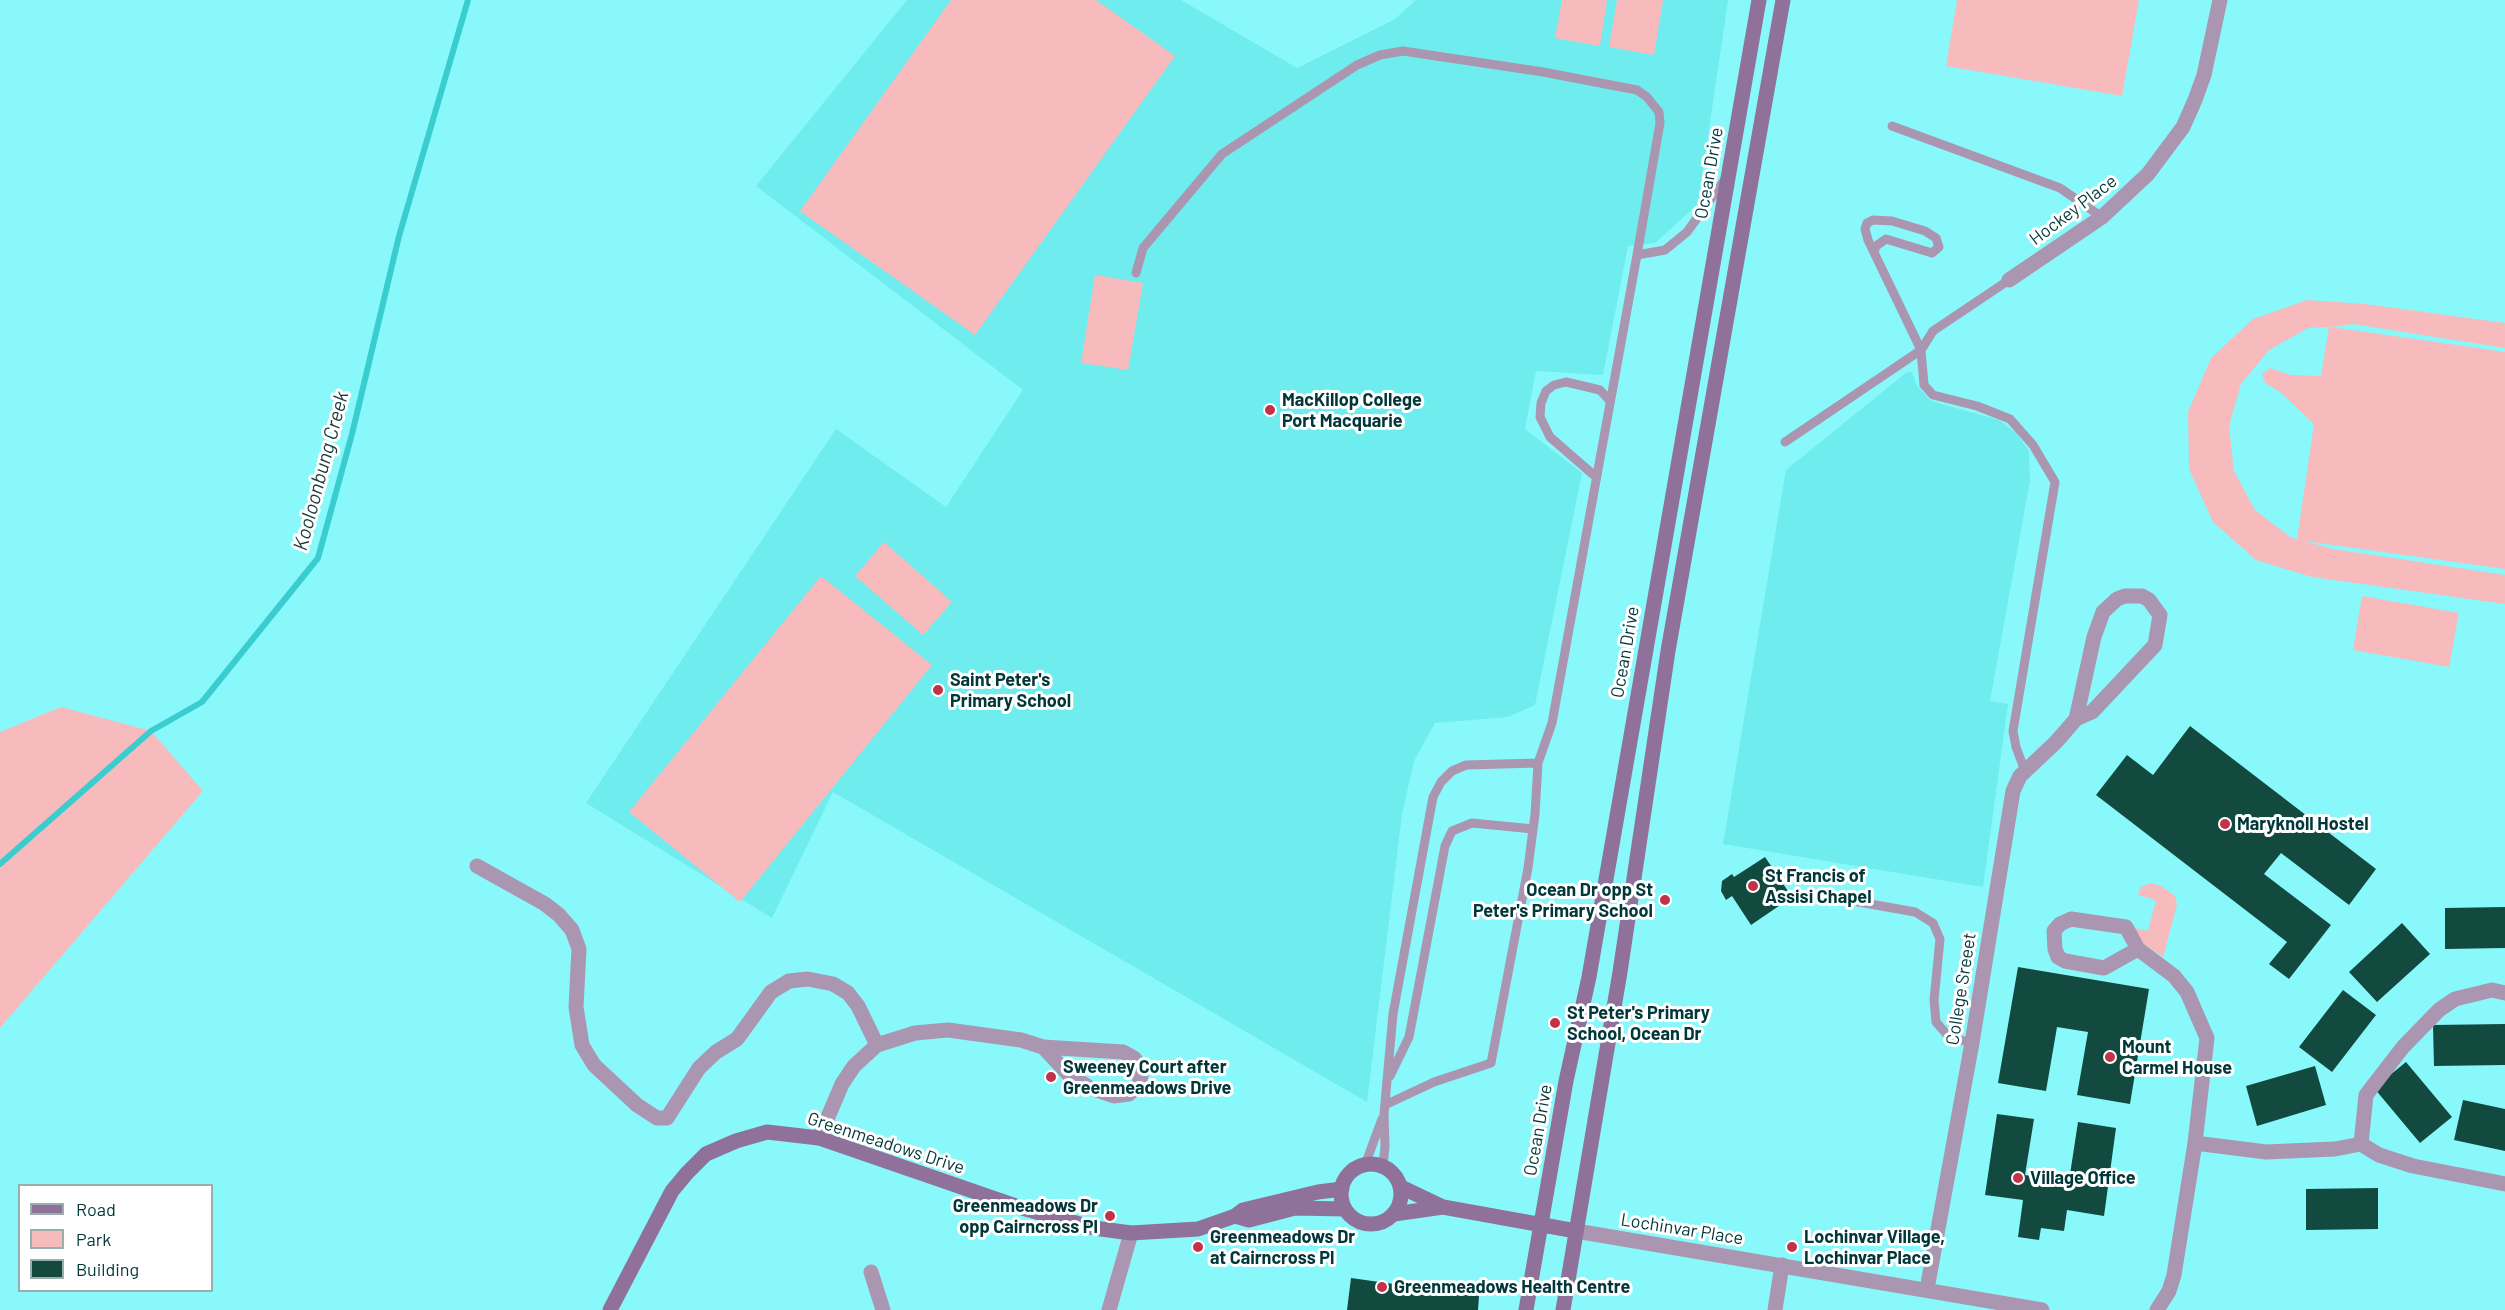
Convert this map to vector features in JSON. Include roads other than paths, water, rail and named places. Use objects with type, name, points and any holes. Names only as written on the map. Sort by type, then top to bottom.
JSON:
[{"type":"main road","name":"Ocean Drive","points":[[1526,1310],[1564,1091],[1588,978],[1759,0]]},
{"type":"main road","points":[[1563,1310],[1620,972],[1668,651],[1783,0]]},
{"type":"main road","name":"Greenmeadows Drive","points":[[610,1310],[672,1191],[706,1154],[736,1141],[767,1132],[819,1138],[1022,1208],[1094,1228],[1131,1233],[1198,1229],[1235,1216],[1243,1210],[1282,1199],[1342,1189]]},
{"type":"main road","points":[[1345,1209],[1342,1189],[1350,1173],[1365,1165],[1383,1166]]},
{"type":"main road","name":"Greenmeadows Drive","points":[[1383,1166],[1392,1172],[1401,1187],[1443,1207],[1576,1231]]},
{"type":"main road","points":[[1394,1214],[1400,1204],[1401,1187]]},
{"type":"main road","name":"Greenmeadows Drive","points":[[1235,1216],[1250,1220],[1295,1208],[1345,1209],[1350,1216],[1365,1224],[1380,1223],[1394,1214],[1443,1207]]},
{"type":"street","name":"Hockey Place","points":[[2009,280],[2102,218],[2148,174],[2183,127],[2204,75],[2220,0]]},
{"type":"street","points":[[2125,596],[2142,597],[2149,600],[2160,615],[2155,645],[2092,712],[2076,719],[2094,637],[2103,612],[2117,599],[2125,596]]},
{"type":"street","name":"College Sreeet","points":[[1927,1288],[1972,1043],[2011,801],[2016,782],[2076,719]]},
{"type":"street","points":[[477,867],[544,904],[559,915],[572,930],[579,949],[576,1007],[582,1045],[594,1065],[637,1105],[657,1118],[667,1118],[699,1068],[716,1052],[737,1039],[771,992],[789,981],[808,980],[833,984],[848,993],[858,1006],[877,1045]]},
{"type":"street","points":[[2138,949],[2104,968],[2065,961],[2058,957],[2055,949],[2054,931],[2060,924],[2071,919],[2126,927],[2138,949],[2174,976],[2187,992],[2207,1038],[2195,1143],[2174,1275],[2169,1291],[2157,1310]]},
{"type":"street","points":[[2361,1144],[2366,1095],[2403,1047],[2439,1010],[2455,999],[2472,993],[2492,990],[2505,993]]},
{"type":"street","points":[[819,1138],[842,1084],[854,1066],[877,1045],[915,1034],[948,1030],[1021,1040],[1043,1047],[1123,1052],[1134,1058],[1140,1066],[1141,1076],[1138,1086],[1129,1094],[1114,1096],[1090,1088],[1068,1075],[1043,1047]]},
{"type":"street","points":[[2195,1143],[2266,1152],[2335,1149],[2361,1144],[2379,1155],[2413,1166],[2505,1184]]},
{"type":"street","name":"Lochinvar Place","points":[[1576,1231],[1927,1288],[2009,1307],[2042,1310]]},
{"type":"street","points":[[1109,1310],[1131,1233]]},
{"type":"street","points":[[1775,1310],[1782,1265]]},
{"type":"street","points":[[872,1272],[883,1310]]},
{"type":"lane","points":[[1136,273],[1143,248],[1222,154],[1357,65],[1380,55],[1403,51],[1543,72],[1637,90],[1647,97],[1659,112],[1660,123],[1552,723],[1538,764],[1533,829],[1491,1063],[1434,1082],[1385,1110],[1365,1165]]},
{"type":"lane","points":[[1892,126],[2060,188],[2102,218]]},
{"type":"lane","points":[[1636,255],[1665,250],[1687,232],[1728,175]]},
{"type":"lane","points":[[1874,252],[1876,246],[1886,239],[1932,253],[1939,247],[1938,242],[1925,231],[1892,221],[1873,220],[1867,223],[1865,229],[1874,252],[1921,350],[1924,385],[1933,395],[1977,406],[2010,419],[2033,445],[2055,482],[2014,723],[2016,747],[2025,771]]},
{"type":"lane","points":[[1785,442],[1921,350],[1933,331],[2009,280]]},
{"type":"lane","points":[[1596,477],[1550,437],[1540,417],[1541,403],[1546,391],[1554,385],[1566,382],[1600,390],[1610,401]]},
{"type":"lane","points":[[1383,1166],[1393,1014],[1433,797],[1441,782],[1452,771],[1466,765],[1538,764]]},
{"type":"lane","points":[[1387,1081],[1409,1037],[1444,846],[1452,831],[1472,823],[1533,829]]},
{"type":"lane","points":[[1842,899],[1915,912],[1933,923],[1940,939],[1934,1000],[1936,1022],[1950,1037],[1972,1043]]},
{"type":"waterway","name":"Kooloonbung Creek","points":[[0,864],[151,731],[202,702],[318,558],[352,434],[399,236],[468,0]]},
{"type":"place","name":"MacKillop College Port Macquarie","points":[[1270,410]]},
{"type":"place","name":"Saint Peter's Primary School","points":[[938,690]]},
{"type":"place","name":"Maryknoll Hostel","points":[[2225,824]]},
{"type":"place","name":"St Francis of Assisi Chapel","points":[[1753,886]]},
{"type":"place","name":"Ocean Dr opp St Peter's Primary School","points":[[1665,900]]},
{"type":"place","name":"St Peter's Primary School, Ocean Dr","points":[[1555,1023]]},
{"type":"place","name":"Mount Carmel House","points":[[2110,1057]]},
{"type":"place","name":"Sweeney Court after Greenmeadows Drive","points":[[1051,1077]]},
{"type":"place","name":"Village Office","points":[[2018,1178]]},
{"type":"place","name":"Greenmeadows Dr opp Cairncross Pl","points":[[1110,1216]]},
{"type":"place","name":"Greenmeadows Dr at Cairncross Pl","points":[[1198,1247]]},
{"type":"place","name":"Lochinvar Village, Lochinvar Place","points":[[1792,1247]]},
{"type":"place","name":"Greenmeadows Health Centre","points":[[1382,1287]]}]
